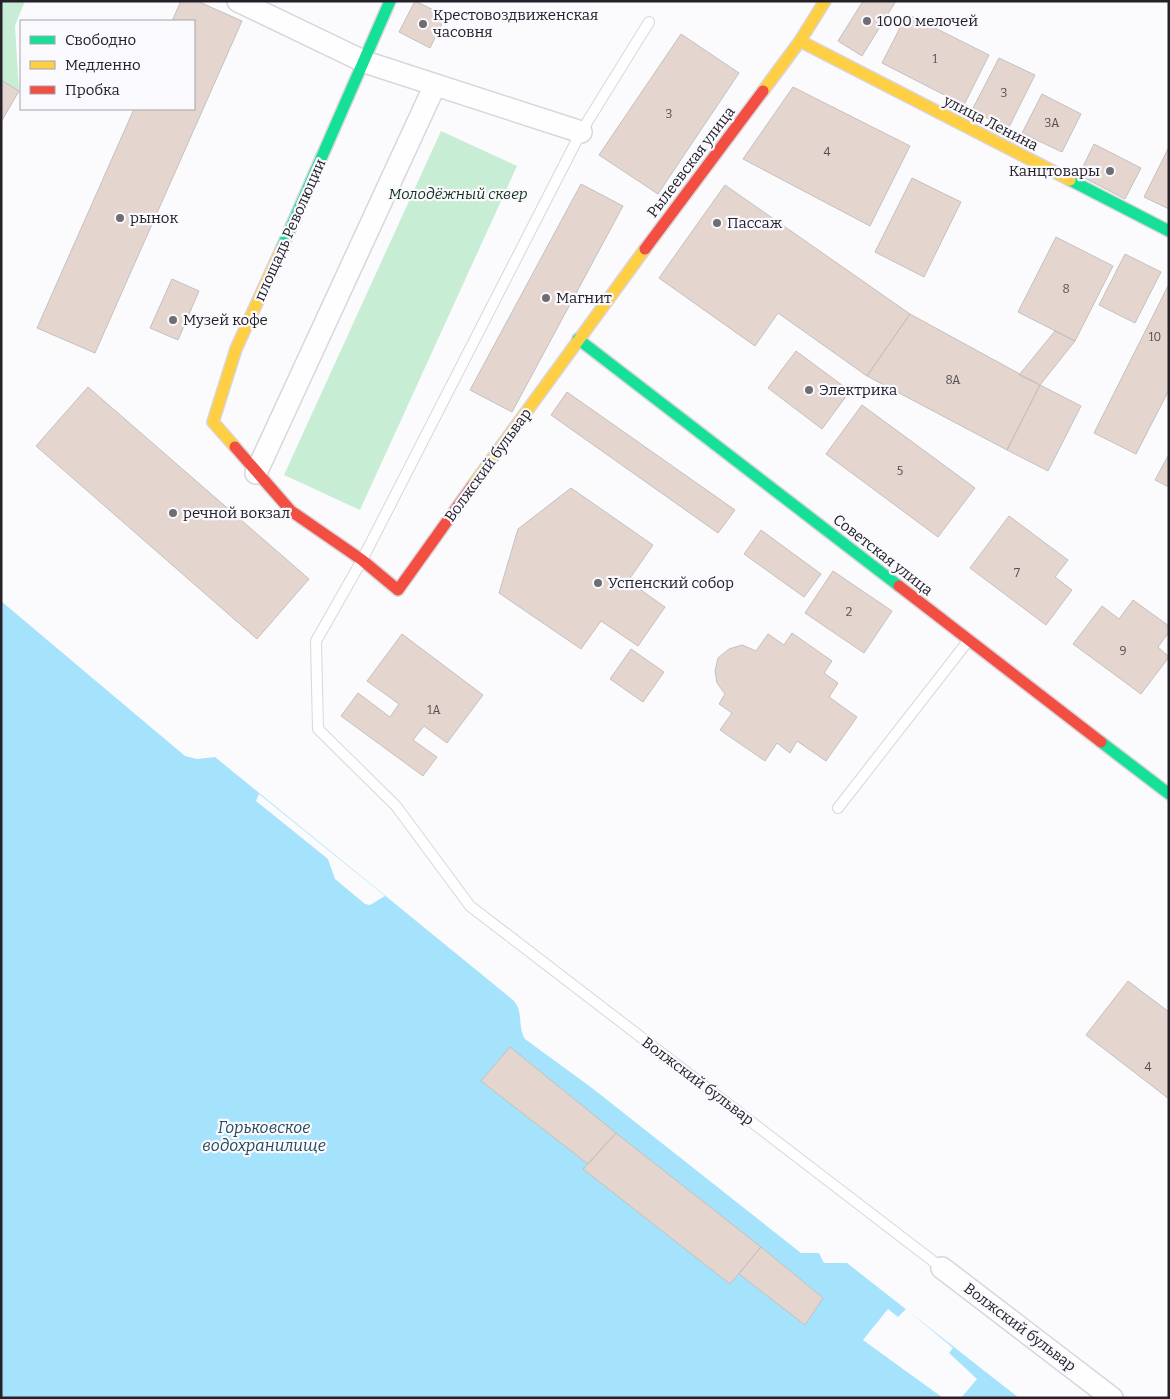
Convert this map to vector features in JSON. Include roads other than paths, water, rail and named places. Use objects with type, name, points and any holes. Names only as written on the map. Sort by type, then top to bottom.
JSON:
[{"type":"street","points":[[238,1],[365,62],[581,132]]},
{"type":"street","name":"площадь Революции","points":[[390,1],[365,62],[236,349],[213,422],[291,511],[362,560],[398,590]]},
{"type":"street","name":"Рылеевская улица","points":[[578,340],[800,41],[826,1]]},
{"type":"street","name":"улица Ленина","points":[[800,41],[1169,232]]},
{"type":"street","points":[[256,473],[434,85]]},
{"type":"street","name":"Волжский бульвар","points":[[398,590],[578,340]]},
{"type":"street","name":"Советская улица","points":[[578,340],[1169,794]]},
{"type":"street","name":"Волжский бульвар","points":[[942,1268],[1112,1398]]},
{"type":"lane","points":[[362,560],[581,132],[649,22]]},
{"type":"lane","name":"Волжский бульвар","points":[[362,560],[316,641],[318,729],[396,806],[470,906],[942,1268]]},
{"type":"lane","points":[[838,808],[968,640]]},
{"type":"water","name":"Горьковское водохранилище","points":[[1,601],[185,756],[197,759],[215,757],[513,1000],[520,1014],[521,1029],[525,1039],[592,1088],[801,1253],[819,1253],[824,1263],[847,1263],[1019,1398],[1,1398]]},
{"type":"place","name":"1000 мелочей","points":[[867,21]]},
{"type":"place","name":"Крестовоздвиженская часовня","points":[[423,24]]},
{"type":"place","name":"Канцтовары","points":[[1110,171]]},
{"type":"place","name":"рынок","points":[[120,218]]},
{"type":"place","name":"Пассаж","points":[[717,223]]},
{"type":"place","name":"Магнит","points":[[546,298]]},
{"type":"place","name":"Музей кофе","points":[[173,320]]},
{"type":"place","name":"Электрика","points":[[809,390]]},
{"type":"place","name":"речной вокзал","points":[[173,513]]},
{"type":"place","name":"Успенский собор","points":[[598,583]]},
{"type":"park label","name":"Молодёжный сквер","points":[[458,194]]}]
